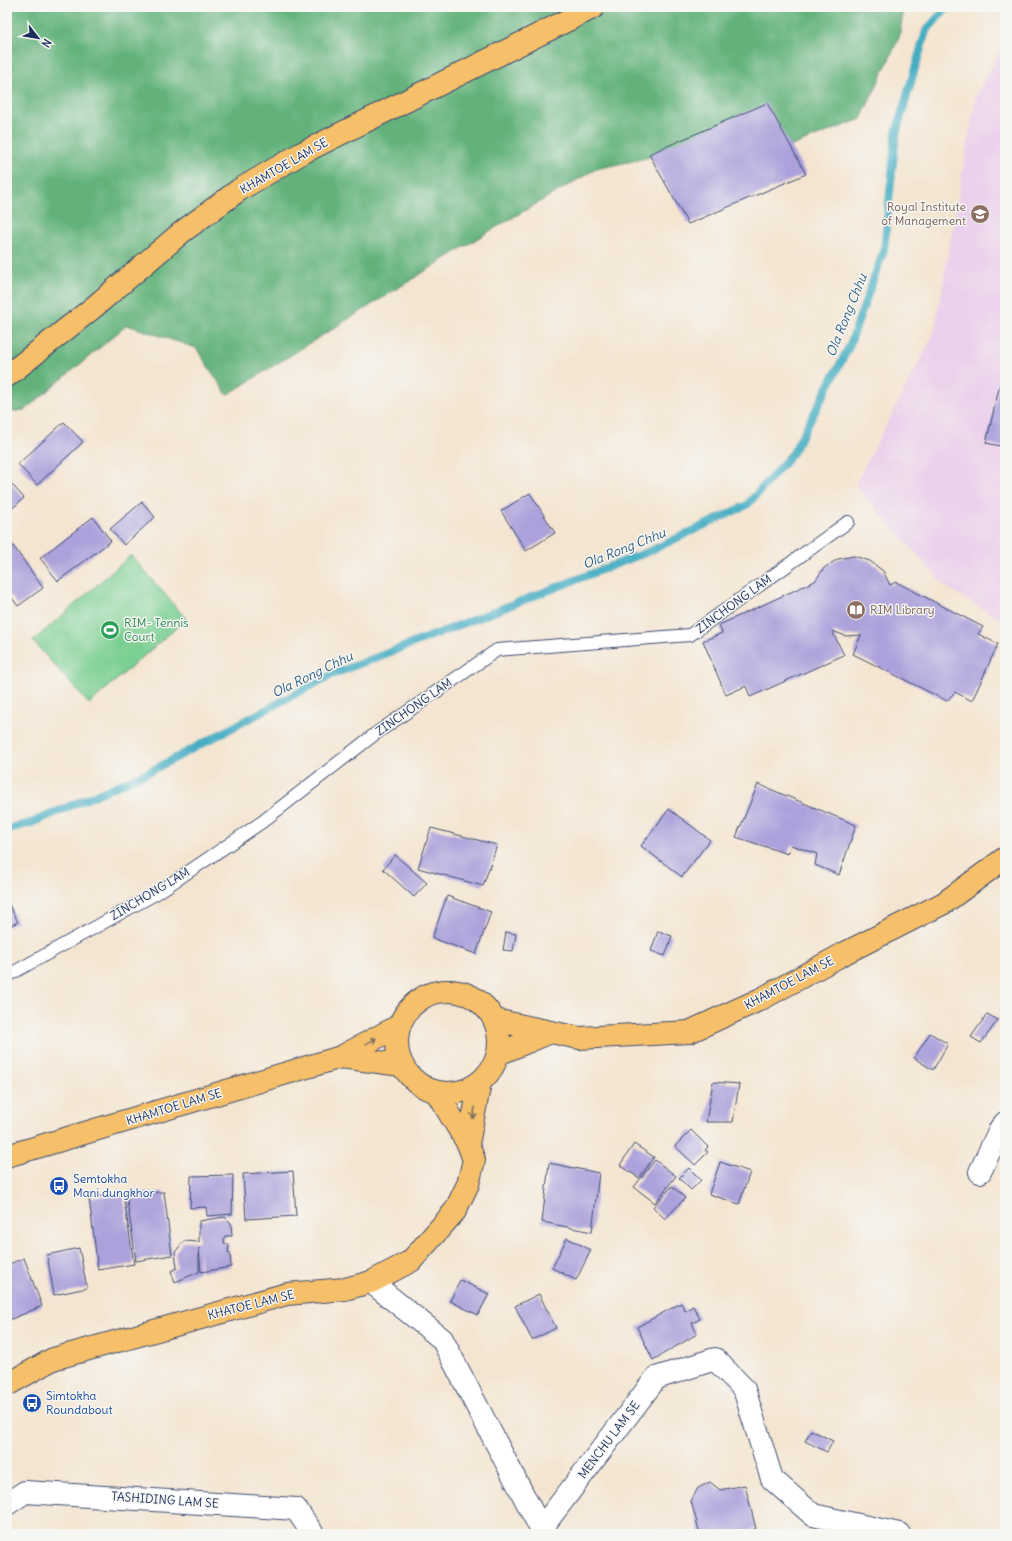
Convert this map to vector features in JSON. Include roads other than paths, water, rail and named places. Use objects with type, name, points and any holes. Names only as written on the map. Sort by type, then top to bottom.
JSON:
[{"type":"main road","name":"KHAMTOE LAM SE","points":[[7,376],[94,307],[182,232],[239,190],[302,153],[594,7]]},
{"type":"main road","name":"KHAMTOE LAM SE","points":[[495,1020],[579,1038],[689,1032],[761,1000],[845,952],[944,903],[1005,858]]},
{"type":"main road","points":[[446,991],[466,994],[478,1000],[495,1020],[500,1037],[498,1054],[488,1074],[480,1083],[460,1093],[437,1093],[423,1088],[410,1078],[401,1065],[397,1052],[396,1038],[400,1024],[406,1013],[415,1002],[426,995],[446,991]]},
{"type":"main road","name":"KHAMTOE LAM SE","points":[[7,1156],[342,1057],[400,1024]]},
{"type":"main road","points":[[498,1054],[551,1032]]},
{"type":"main road","name":"KHAMTOE LAM SE","points":[[342,1057],[401,1065]]},
{"type":"main road","name":"KHATOE LAM SE","points":[[468,1144],[480,1083]]},
{"type":"main road","name":"KHATOE LAM SE","points":[[7,1385],[53,1359],[287,1294],[345,1289],[371,1282],[411,1261],[455,1211],[468,1184],[474,1160],[468,1144],[437,1093]]},
{"type":"street","points":[[980,1172],[1000,1129],[1005,1123]]},
{"type":"street","name":"MENCHU LAM SE","points":[[371,1282],[442,1339],[541,1529],[656,1378],[715,1360],[744,1389],[772,1479],[813,1515],[899,1534]]},
{"type":"street","name":"TASHIDING LAM SE","points":[[7,1504],[25,1492],[296,1509],[313,1534]]},
{"type":"lane","name":"ZINCHONG LAM","points":[[7,976],[157,893],[262,822],[375,734],[497,650],[690,635],[848,522]]},
{"type":"waterway","name":"Ola Rong Chhu","points":[[7,829],[31,823],[151,771],[331,675],[650,551],[747,505],[793,453],[849,347],[884,250],[896,133],[926,31],[947,7]]},
{"type":"place","name":"Royal Institute of Management","points":[[980,214]]},
{"type":"place","name":"RIM Library","points":[[856,610]]},
{"type":"place","name":"RIM- Tennis Court","points":[[110,630]]},
{"type":"place","name":"Semtokha Mani dungkhor","points":[[59,1186]]},
{"type":"place","name":"Simtokha Roundabout","points":[[32,1403]]}]
